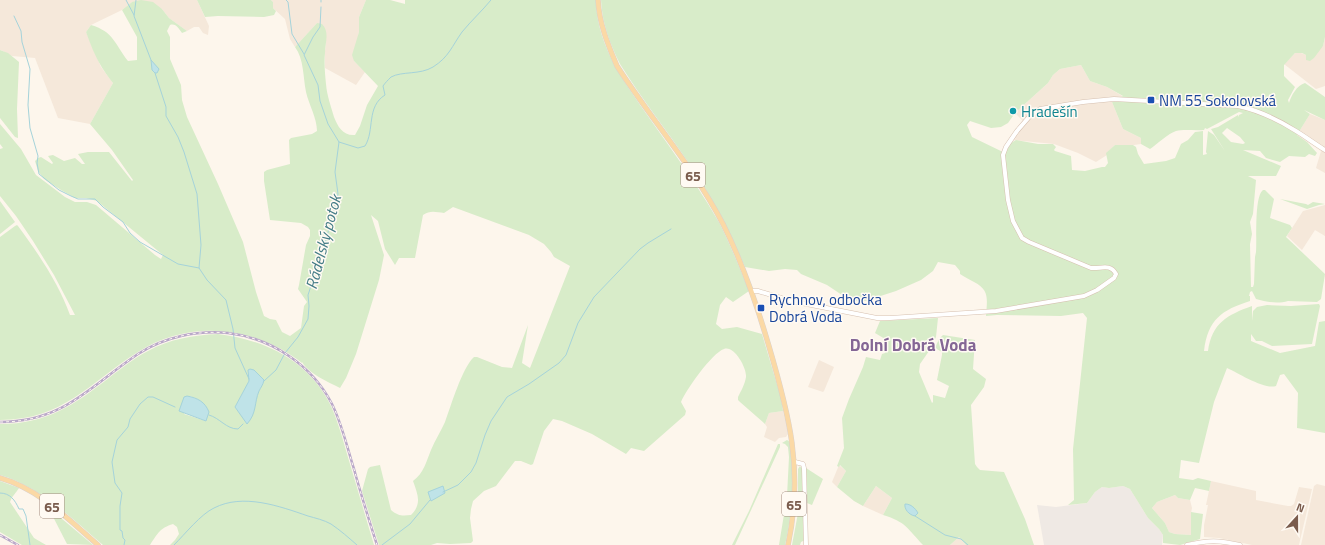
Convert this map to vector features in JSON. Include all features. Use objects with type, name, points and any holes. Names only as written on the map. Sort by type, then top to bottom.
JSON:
[{"type":"main road","name":"65","points":[[598,0],[602,27],[617,66],[705,193],[723,224],[752,290],[785,403],[792,433],[795,462],[794,501],[788,545]]},
{"type":"main road","name":"65","points":[[0,478],[37,495],[50,504],[98,545]]},
{"type":"street","points":[[752,290],[795,302],[878,318],[996,311],[1084,296],[1098,290],[1114,278],[1116,274],[1108,266],[1091,268],[1059,256],[1029,242],[1022,238],[1018,233],[1013,221],[1008,200],[1003,154],[1006,147],[1023,124],[1030,116],[1040,109],[1108,99],[1232,105],[1245,108],[1295,130],[1325,150]]},
{"type":"street","points":[[795,462],[803,464],[804,468],[806,545]]},
{"type":"street","points":[[1187,545],[1210,540],[1240,545]]},
{"type":"shaded area","points":[[0,0],[197,0],[209,26],[208,35],[203,33],[199,27],[194,27],[187,31],[169,18],[162,9],[132,2],[122,10],[91,25],[86,32],[101,67],[113,83],[90,124],[58,118],[35,58],[12,56],[0,50]]},
{"type":"shaded area","points":[[271,0],[366,0],[359,17],[359,32],[354,61],[365,72],[356,85],[325,68],[326,43],[317,23],[295,47],[290,39],[285,19],[273,8],[273,2]]},
{"type":"shaded area","points":[[1325,37],[1325,86],[1316,89],[1284,64],[1295,53],[1306,55],[1306,60],[1323,46]]},
{"type":"shaded area","points":[[1081,65],[1090,81],[1107,87],[1124,97],[1112,102],[1123,129],[1141,138],[1141,144],[1115,145],[1107,153],[1107,155],[1096,162],[1054,144],[1013,140],[1016,138],[1012,136],[1023,121],[1015,113],[1048,83],[1053,75],[1060,69]]},
{"type":"shaded area","points":[[1310,114],[1325,120],[1325,173],[1316,168],[1321,151],[1297,135]]},
{"type":"shaded area","points":[[1325,205],[1325,236],[1315,230],[1302,250],[1287,236],[1303,211]]},
{"type":"shaded area","points":[[819,360],[834,367],[823,392],[808,387]]},
{"type":"shaded area","points":[[783,411],[788,434],[786,437],[779,438],[775,442],[764,437],[767,427],[765,424],[769,413]]},
{"type":"shaded area","points":[[839,465],[846,471],[837,487],[832,482]]},
{"type":"shaded area","points":[[1211,481],[1256,491],[1256,500],[1288,506],[1294,504],[1299,487],[1312,489],[1299,545],[1252,545],[1219,538],[1204,537],[1204,525],[1208,505],[1206,505]]},
{"type":"shaded area","points":[[1317,484],[1325,486],[1325,545],[1301,545],[1314,486]]},
{"type":"shaded area","points":[[876,486],[892,498],[883,515],[863,506]]},
{"type":"shaded area","points":[[1123,486],[1130,489],[1148,518],[1163,535],[1162,545],[1044,545],[1037,505],[1056,507],[1087,503],[1095,492],[1102,487],[1109,488]]},
{"type":"shaded area","points":[[1175,495],[1178,498],[1190,500],[1192,508],[1191,535],[1169,532],[1165,523],[1152,508],[1157,502]]},
{"type":"shaded area","points":[[959,537],[966,545],[950,545]]},
{"type":"green space","points":[[141,0],[153,2],[162,9],[169,18],[187,31],[182,33],[174,25],[170,25],[167,31],[170,37],[170,59],[181,85],[182,100],[187,117],[243,242],[264,316],[276,320],[282,332],[290,336],[301,328],[304,306],[307,302],[298,289],[310,230],[301,223],[270,220],[264,172],[290,164],[289,140],[291,138],[312,134],[317,131],[316,121],[306,92],[302,63],[295,47],[317,23],[322,24],[326,30],[325,72],[329,101],[339,127],[347,134],[355,135],[360,126],[367,105],[378,86],[354,61],[352,55],[359,32],[359,17],[366,0],[390,0],[405,4],[405,0],[596,0],[596,9],[602,35],[615,67],[682,164],[720,224],[749,291],[733,302],[726,297],[720,305],[716,324],[722,329],[737,327],[762,334],[781,398],[783,411],[769,413],[765,424],[738,400],[745,382],[746,373],[736,354],[732,350],[724,349],[706,364],[684,396],[681,402],[686,411],[685,415],[644,451],[631,448],[626,454],[592,434],[562,421],[553,419],[544,431],[533,464],[531,465],[521,461],[515,461],[496,486],[484,491],[473,501],[470,518],[473,541],[471,543],[379,545],[362,491],[368,469],[370,467],[380,465],[391,510],[400,515],[411,515],[418,503],[413,481],[417,478],[424,467],[445,422],[461,378],[470,362],[474,357],[477,357],[502,367],[512,368],[528,325],[522,363],[530,368],[570,266],[554,257],[544,244],[529,235],[453,207],[444,213],[431,212],[423,215],[415,258],[399,258],[395,265],[385,249],[378,221],[371,215],[384,255],[379,280],[356,354],[340,388],[313,373],[302,362],[264,341],[222,331],[200,331],[158,341],[138,352],[74,398],[58,407],[41,414],[22,418],[0,420],[0,237],[15,226],[18,226],[47,269],[60,292],[70,315],[75,315],[54,275],[33,241],[0,196],[0,149],[3,148],[0,144],[0,124],[21,149],[36,175],[65,197],[75,202],[87,202],[96,205],[155,255],[161,259],[163,255],[97,201],[86,198],[75,198],[44,179],[38,171],[35,161],[41,157],[52,164],[53,163],[48,156],[53,155],[64,161],[75,158],[82,164],[85,164],[78,154],[88,152],[109,152],[132,181],[133,180],[112,150],[90,124],[113,83],[97,59],[86,32],[91,25],[105,31],[113,39],[128,61],[137,60],[137,37],[122,10],[132,2]]},
{"type":"green space","points":[[197,0],[271,0],[273,2],[273,8],[276,11],[274,15],[264,17],[205,17]]},
{"type":"green space","points":[[601,0],[1325,0],[1325,37],[1323,46],[1310,61],[1306,60],[1306,55],[1302,53],[1295,53],[1284,65],[1284,76],[1295,87],[1288,100],[1289,103],[1297,88],[1305,83],[1325,97],[1325,120],[1304,110],[1310,114],[1297,135],[1307,142],[1317,153],[1315,156],[1309,154],[1305,157],[1289,156],[1280,162],[1266,158],[1260,151],[1243,150],[1281,166],[1276,176],[1248,176],[1256,180],[1253,214],[1250,222],[1252,234],[1250,244],[1251,287],[1253,287],[1254,284],[1258,201],[1260,194],[1263,190],[1265,190],[1274,199],[1270,218],[1290,225],[1292,228],[1286,237],[1325,274],[1321,299],[1317,302],[1272,302],[1256,299],[1252,291],[1250,292],[1249,296],[1250,301],[1224,312],[1213,323],[1206,340],[1204,351],[1208,351],[1213,333],[1222,321],[1243,309],[1252,306],[1252,321],[1253,311],[1257,307],[1267,305],[1291,306],[1319,304],[1320,306],[1312,344],[1272,346],[1262,341],[1256,341],[1251,334],[1251,341],[1280,353],[1315,346],[1319,322],[1325,321],[1325,433],[1297,428],[1298,393],[1284,374],[1280,375],[1276,386],[1271,387],[1244,377],[1227,368],[1214,402],[1199,463],[1181,460],[1179,478],[1193,480],[1198,478],[1211,481],[1209,491],[1195,488],[1190,500],[1178,498],[1175,495],[1157,502],[1152,508],[1165,523],[1169,532],[1175,534],[1191,535],[1191,512],[1203,514],[1200,539],[1180,545],[1163,543],[1163,535],[1159,529],[1148,518],[1130,489],[1123,486],[1109,488],[1102,487],[1095,492],[1087,503],[1068,505],[1074,500],[1073,449],[1087,318],[1083,313],[1061,316],[986,316],[987,305],[983,288],[960,274],[960,271],[955,265],[938,262],[933,271],[921,280],[896,291],[865,301],[848,299],[827,285],[801,274],[797,270],[785,269],[769,271],[745,267],[726,226],[696,174],[620,64],[607,33]],"holes":[[[1081,65],[1090,81],[1107,87],[1123,96],[1112,102],[1123,129],[1141,138],[1141,144],[1150,149],[1173,132],[1182,130],[1204,130],[1205,128],[1207,129],[1239,112],[1243,113],[1239,115],[1239,117],[1238,115],[1218,127],[1211,129],[1225,151],[1214,135],[1208,131],[1207,154],[1203,155],[1203,131],[1195,132],[1188,140],[1181,144],[1175,158],[1166,161],[1144,164],[1136,147],[1133,145],[1115,145],[1106,153],[1108,163],[1105,167],[1085,171],[1072,170],[1071,156],[1055,151],[1054,150],[1056,147],[1053,144],[1038,144],[1016,140],[1011,143],[1005,153],[972,137],[967,125],[970,121],[991,128],[1001,127],[1008,123],[1015,113],[1048,83],[1053,75],[1060,69]],[[1227,128],[1240,137],[1245,143],[1231,142],[1222,133]]]},
{"type":"green space","points":[[0,50],[8,53],[19,62],[17,109],[18,138],[15,137],[0,118]]},
{"type":"green space","points":[[1280,199],[1308,205],[1313,202],[1325,204],[1307,209]]},
{"type":"green space","points":[[0,201],[15,222],[0,234]]},
{"type":"green space","points":[[938,318],[936,337],[920,364],[919,372],[932,403],[933,395],[945,398],[949,386],[937,380],[942,355],[942,352],[935,348],[939,339],[943,335],[975,340],[973,369],[986,379],[984,387],[971,405],[975,464],[980,470],[1004,472],[1025,519],[1034,545],[966,545],[959,537],[950,545],[923,545],[902,523],[883,515],[892,498],[876,486],[863,506],[854,501],[837,487],[846,471],[840,465],[839,467],[837,466],[844,448],[842,418],[866,357],[880,360],[882,354],[886,351],[884,345],[885,339],[875,333],[880,321]]},
{"type":"green space","points":[[218,334],[253,341],[284,355],[298,365],[322,390],[331,406],[339,427],[374,545],[170,545],[179,534],[177,527],[173,524],[165,527],[155,537],[150,545],[103,545],[55,504],[42,495],[15,480],[0,475],[0,424],[32,421],[46,417],[72,404],[128,363],[148,351],[165,343],[191,337]],"holes":[[[254,370],[264,380],[247,423],[235,407]],[[190,396],[199,400],[206,421],[184,414]]]},
{"type":"green space","points":[[787,440],[790,442],[791,455],[791,507],[785,545],[779,545],[787,496],[789,457],[788,447],[782,443]]},
{"type":"green space","points":[[778,444],[780,444],[780,447],[735,545],[732,545],[749,511]]},
{"type":"green space","points":[[800,466],[803,470],[805,540],[801,542],[800,545],[792,545],[798,513],[798,469]]},
{"type":"green space","points":[[806,468],[823,479],[812,505],[807,503]]},
{"type":"green space","points":[[0,481],[19,488],[10,502],[34,538],[46,545],[22,545],[0,532]]},
{"type":"green space","points":[[48,507],[93,545],[67,544]]},
{"type":"water","points":[[151,60],[159,69],[157,73],[152,70]]},
{"type":"water","points":[[248,370],[254,370],[264,380],[263,385],[257,395],[252,416],[247,424],[235,407],[249,381]]},
{"type":"water","points":[[187,396],[198,399],[203,403],[209,412],[206,421],[179,411],[184,397]]},
{"type":"water","points":[[443,486],[445,493],[431,501],[428,492]]},
{"type":"water","points":[[905,504],[916,509],[918,513],[915,516],[909,513],[906,510]]},
{"type":"waterway","points":[[126,0],[134,15]]},
{"type":"waterway","points":[[136,0],[134,16],[151,60]]},
{"type":"waterway","points":[[286,0],[288,2],[292,34],[304,54]]},
{"type":"waterway","points":[[339,142],[358,148],[365,146],[370,133],[375,106],[385,95],[383,86],[391,77],[395,75],[422,71],[433,67],[447,55],[462,32],[491,0]]},
{"type":"waterway","name":"Rádelský potok","points":[[264,381],[276,370],[285,353],[298,337],[308,319],[308,295],[326,240],[338,194],[335,172],[339,142],[328,124],[320,101],[318,85],[304,55],[320,27],[321,7]]},
{"type":"waterway","points":[[14,16],[21,31],[22,42],[30,69],[28,105],[30,128],[38,156],[37,163],[39,174],[59,190],[71,196],[78,199],[95,199],[123,222],[130,233],[140,242],[178,264],[199,268]]},
{"type":"waterway","points":[[155,73],[166,107],[166,116],[178,137],[184,152],[197,194],[201,245],[199,268],[207,280],[226,300],[233,329],[235,348],[249,379]]},
{"type":"waterway","points":[[443,492],[458,485],[471,472],[476,463],[491,421],[507,397],[559,363],[566,355],[578,323],[594,297],[640,249],[671,229]]},
{"type":"waterway","name":"Rádelský potok","points":[[124,545],[125,540],[123,538],[122,531],[120,530],[120,506],[122,493],[115,483],[112,462],[117,440],[128,427],[130,419],[140,404],[148,397],[153,397],[175,407]]},
{"type":"waterway","name":"Rádelský potok","points":[[209,415],[234,429],[238,429],[243,424]]},
{"type":"waterway","points":[[0,493],[7,494],[14,500],[19,509],[23,509],[26,516],[30,545]]},
{"type":"waterway","points":[[382,545],[410,524],[430,500]]},
{"type":"waterway","points":[[174,545],[199,519],[214,508],[225,504],[249,501],[285,508],[325,521],[338,529],[357,545]]},
{"type":"waterway","points":[[915,516],[945,535],[961,539],[968,545]]},
{"type":"railway","points":[[0,422],[42,416],[59,409],[90,390],[138,354],[170,339],[193,334],[216,332],[244,336],[260,341],[275,347],[289,356],[302,366],[324,390],[336,412],[342,428],[377,545]]},
{"type":"railway","points":[[0,535],[18,545]]},
{"type":"place","name":"NM 55 Sokolovská","points":[[1151,100]]},
{"type":"place","name":"Hradešín","points":[[1013,111]]},
{"type":"place","name":"Rychnov, odbočka Dobrá Voda","points":[[761,308]]},
{"type":"district","name":"Dolní Dobrá Voda","points":[[913,345]]}]
